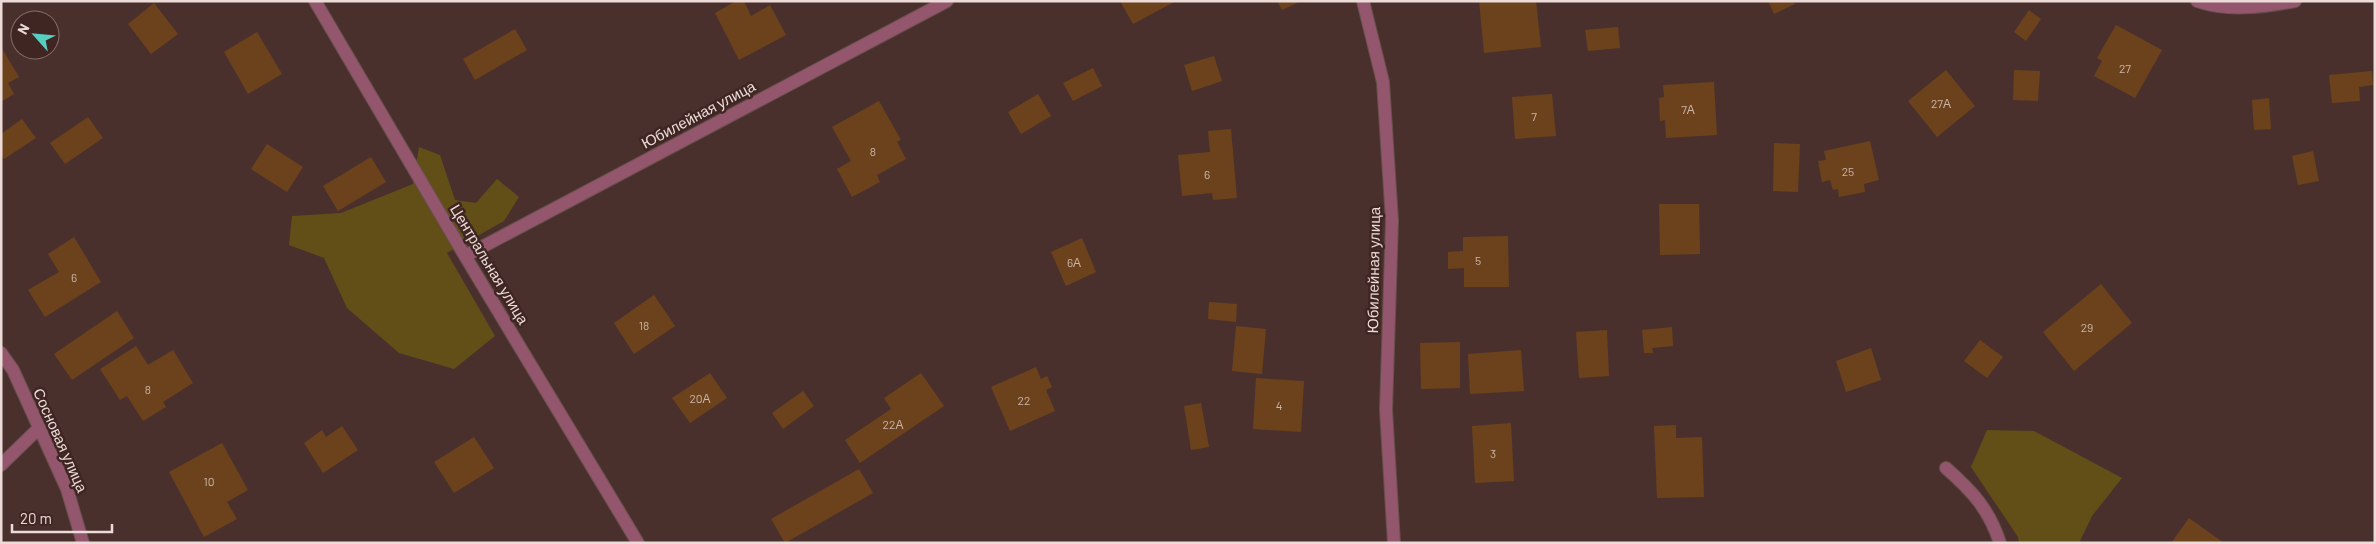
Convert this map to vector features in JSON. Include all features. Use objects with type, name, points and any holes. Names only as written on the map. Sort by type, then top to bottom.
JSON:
[{"type":"street","name":"Центральная улица","points":[[315,1],[465,256],[638,543]]},
{"type":"street","name":"Юбилейная улица","points":[[465,256],[947,1]]},
{"type":"street","name":"Юбилейная улица","points":[[1363,1],[1383,82],[1392,220],[1386,410],[1394,543]]},
{"type":"street","points":[[2197,1],[2215,4],[2266,6],[2295,1]]},
{"type":"street","name":"Сосновая улица","points":[[1,353],[13,370],[67,488],[83,543]]},
{"type":"street","points":[[1,465],[39,428]]},
{"type":"street","points":[[1946,468],[1973,492],[1994,523],[2000,543]]},
{"type":"shaded area","points":[[419,147],[440,155],[455,200],[476,203],[497,179],[519,197],[504,221],[447,253],[495,336],[454,369],[399,353],[347,308],[324,258],[289,245],[292,216],[341,213],[413,184]]},
{"type":"shaded area","points":[[1987,430],[2034,431],[2122,478],[2092,516],[2079,543],[2019,543],[2018,537],[1971,467]]},
{"type":"building","points":[[736,1],[744,1],[751,16],[770,5],[786,35],[739,60],[715,13]]},
{"type":"building","points":[[1120,1],[1176,1],[1133,24]]},
{"type":"building","points":[[1277,1],[1301,1],[1282,10]]},
{"type":"building","points":[[1479,1],[1536,1],[1541,47],[1484,53]]},
{"type":"building","points":[[1768,1],[1793,1],[1795,4],[1774,14]]},
{"type":"building","points":[[154,3],[178,34],[151,54],[128,24]]},
{"type":"building","points":[[2029,10],[2041,19],[2026,41],[2014,32]]},
{"type":"building","points":[[2116,25],[2162,50],[2135,98],[2094,76],[2102,61],[2097,58]]},
{"type":"building","points":[[1618,27],[1620,48],[1588,51],[1585,30]]},
{"type":"building","points":[[515,29],[527,50],[475,80],[463,59]]},
{"type":"building","points":[[257,32],[282,74],[248,94],[224,52]]},
{"type":"building","points":[[1,47],[19,77],[8,83],[14,94],[1,102]]},
{"type":"building","points":[[1214,56],[1222,81],[1192,91],[1184,65]]},
{"type":"building","points":[[1093,68],[1102,86],[1073,101],[1063,83]]},
{"type":"building","points":[[1946,70],[1975,106],[1937,137],[1908,101]]},
{"type":"building","points":[[2014,70],[2040,71],[2038,101],[2013,100]]},
{"type":"building","points":[[2372,71],[2373,85],[2359,87],[2360,101],[2332,103],[2329,75]]},
{"type":"building","points":[[1714,82],[1717,135],[1666,138],[1665,120],[1660,121],[1659,98],[1664,97],[1663,85]]},
{"type":"building","points":[[1038,94],[1051,116],[1021,134],[1008,112]]},
{"type":"building","points":[[1552,94],[1556,136],[1515,139],[1512,97]]},
{"type":"building","points":[[2269,98],[2271,129],[2254,130],[2252,100]]},
{"type":"building","points":[[879,101],[901,140],[897,142],[906,159],[877,175],[880,182],[852,197],[837,169],[851,161],[832,127]]},
{"type":"building","points":[[88,117],[103,138],[65,164],[50,143]]},
{"type":"building","points":[[22,119],[36,138],[4,159],[1,155],[1,134]]},
{"type":"building","points":[[1231,129],[1237,198],[1213,200],[1212,193],[1182,196],[1178,155],[1210,152],[1208,131]]},
{"type":"building","points":[[1870,141],[1879,180],[1864,184],[1865,192],[1839,197],[1838,189],[1833,190],[1830,180],[1822,182],[1818,161],[1826,160],[1824,151]]},
{"type":"building","points":[[1774,143],[1800,144],[1798,192],[1773,191]]},
{"type":"building","points":[[267,144],[303,167],[287,192],[251,169]]},
{"type":"building","points":[[2313,151],[2319,181],[2298,185],[2292,156]]},
{"type":"building","points":[[371,157],[386,182],[338,211],[323,186]]},
{"type":"building","points":[[1659,204],[1699,204],[1700,254],[1660,255]]},
{"type":"building","points":[[1508,236],[1509,287],[1464,287],[1464,268],[1448,269],[1448,252],[1463,251],[1463,237]]},
{"type":"building","points":[[74,237],[101,282],[45,317],[28,290],[59,272],[48,254]]},
{"type":"building","points":[[1082,238],[1096,272],[1066,286],[1051,252]]},
{"type":"building","points":[[2101,284],[2132,323],[2074,371],[2043,332]]},
{"type":"building","points":[[654,295],[675,326],[634,354],[614,323]]},
{"type":"building","points":[[1209,302],[1237,304],[1236,322],[1208,319]]},
{"type":"building","points":[[117,311],[134,338],[72,380],[54,354]]},
{"type":"building","points":[[1236,326],[1266,329],[1262,374],[1232,371]]},
{"type":"building","points":[[1672,327],[1673,346],[1652,348],[1653,353],[1644,353],[1642,330]]},
{"type":"building","points":[[1607,330],[1609,376],[1579,378],[1576,332]]},
{"type":"building","points":[[1980,340],[2003,357],[1987,378],[1964,361]]},
{"type":"building","points":[[1460,342],[1460,388],[1421,389],[1420,343]]},
{"type":"building","points":[[136,346],[148,365],[173,350],[193,383],[163,402],[166,407],[143,421],[127,396],[120,400],[100,369]]},
{"type":"building","points":[[1871,348],[1881,380],[1846,392],[1836,361]]},
{"type":"building","points":[[1521,350],[1524,391],[1470,394],[1468,354]]},
{"type":"building","points":[[1036,367],[1041,379],[1047,376],[1052,387],[1046,390],[1055,411],[1010,431],[991,387]]},
{"type":"building","points":[[710,373],[727,398],[690,423],[672,398]]},
{"type":"building","points":[[921,373],[944,406],[860,463],[845,440],[891,409],[884,398]]},
{"type":"building","points":[[1256,378],[1304,381],[1301,432],[1253,429]]},
{"type":"building","points":[[803,391],[814,406],[783,429],[772,413]]},
{"type":"building","points":[[1201,403],[1209,447],[1191,450],[1184,406]]},
{"type":"building","points":[[1511,423],[1514,481],[1475,483],[1472,426]]},
{"type":"building","points":[[1676,425],[1676,438],[1702,437],[1704,497],[1657,498],[1654,426]]},
{"type":"building","points":[[342,426],[358,450],[323,473],[304,443],[322,430],[326,437]]},
{"type":"building","points":[[474,437],[494,468],[454,493],[434,462]]},
{"type":"building","points":[[222,443],[248,490],[227,502],[237,519],[204,537],[169,472]]},
{"type":"building","points":[[859,469],[873,493],[785,543],[771,519]]},
{"type":"building","points":[[2189,518],[2224,543],[2171,543]]}]
